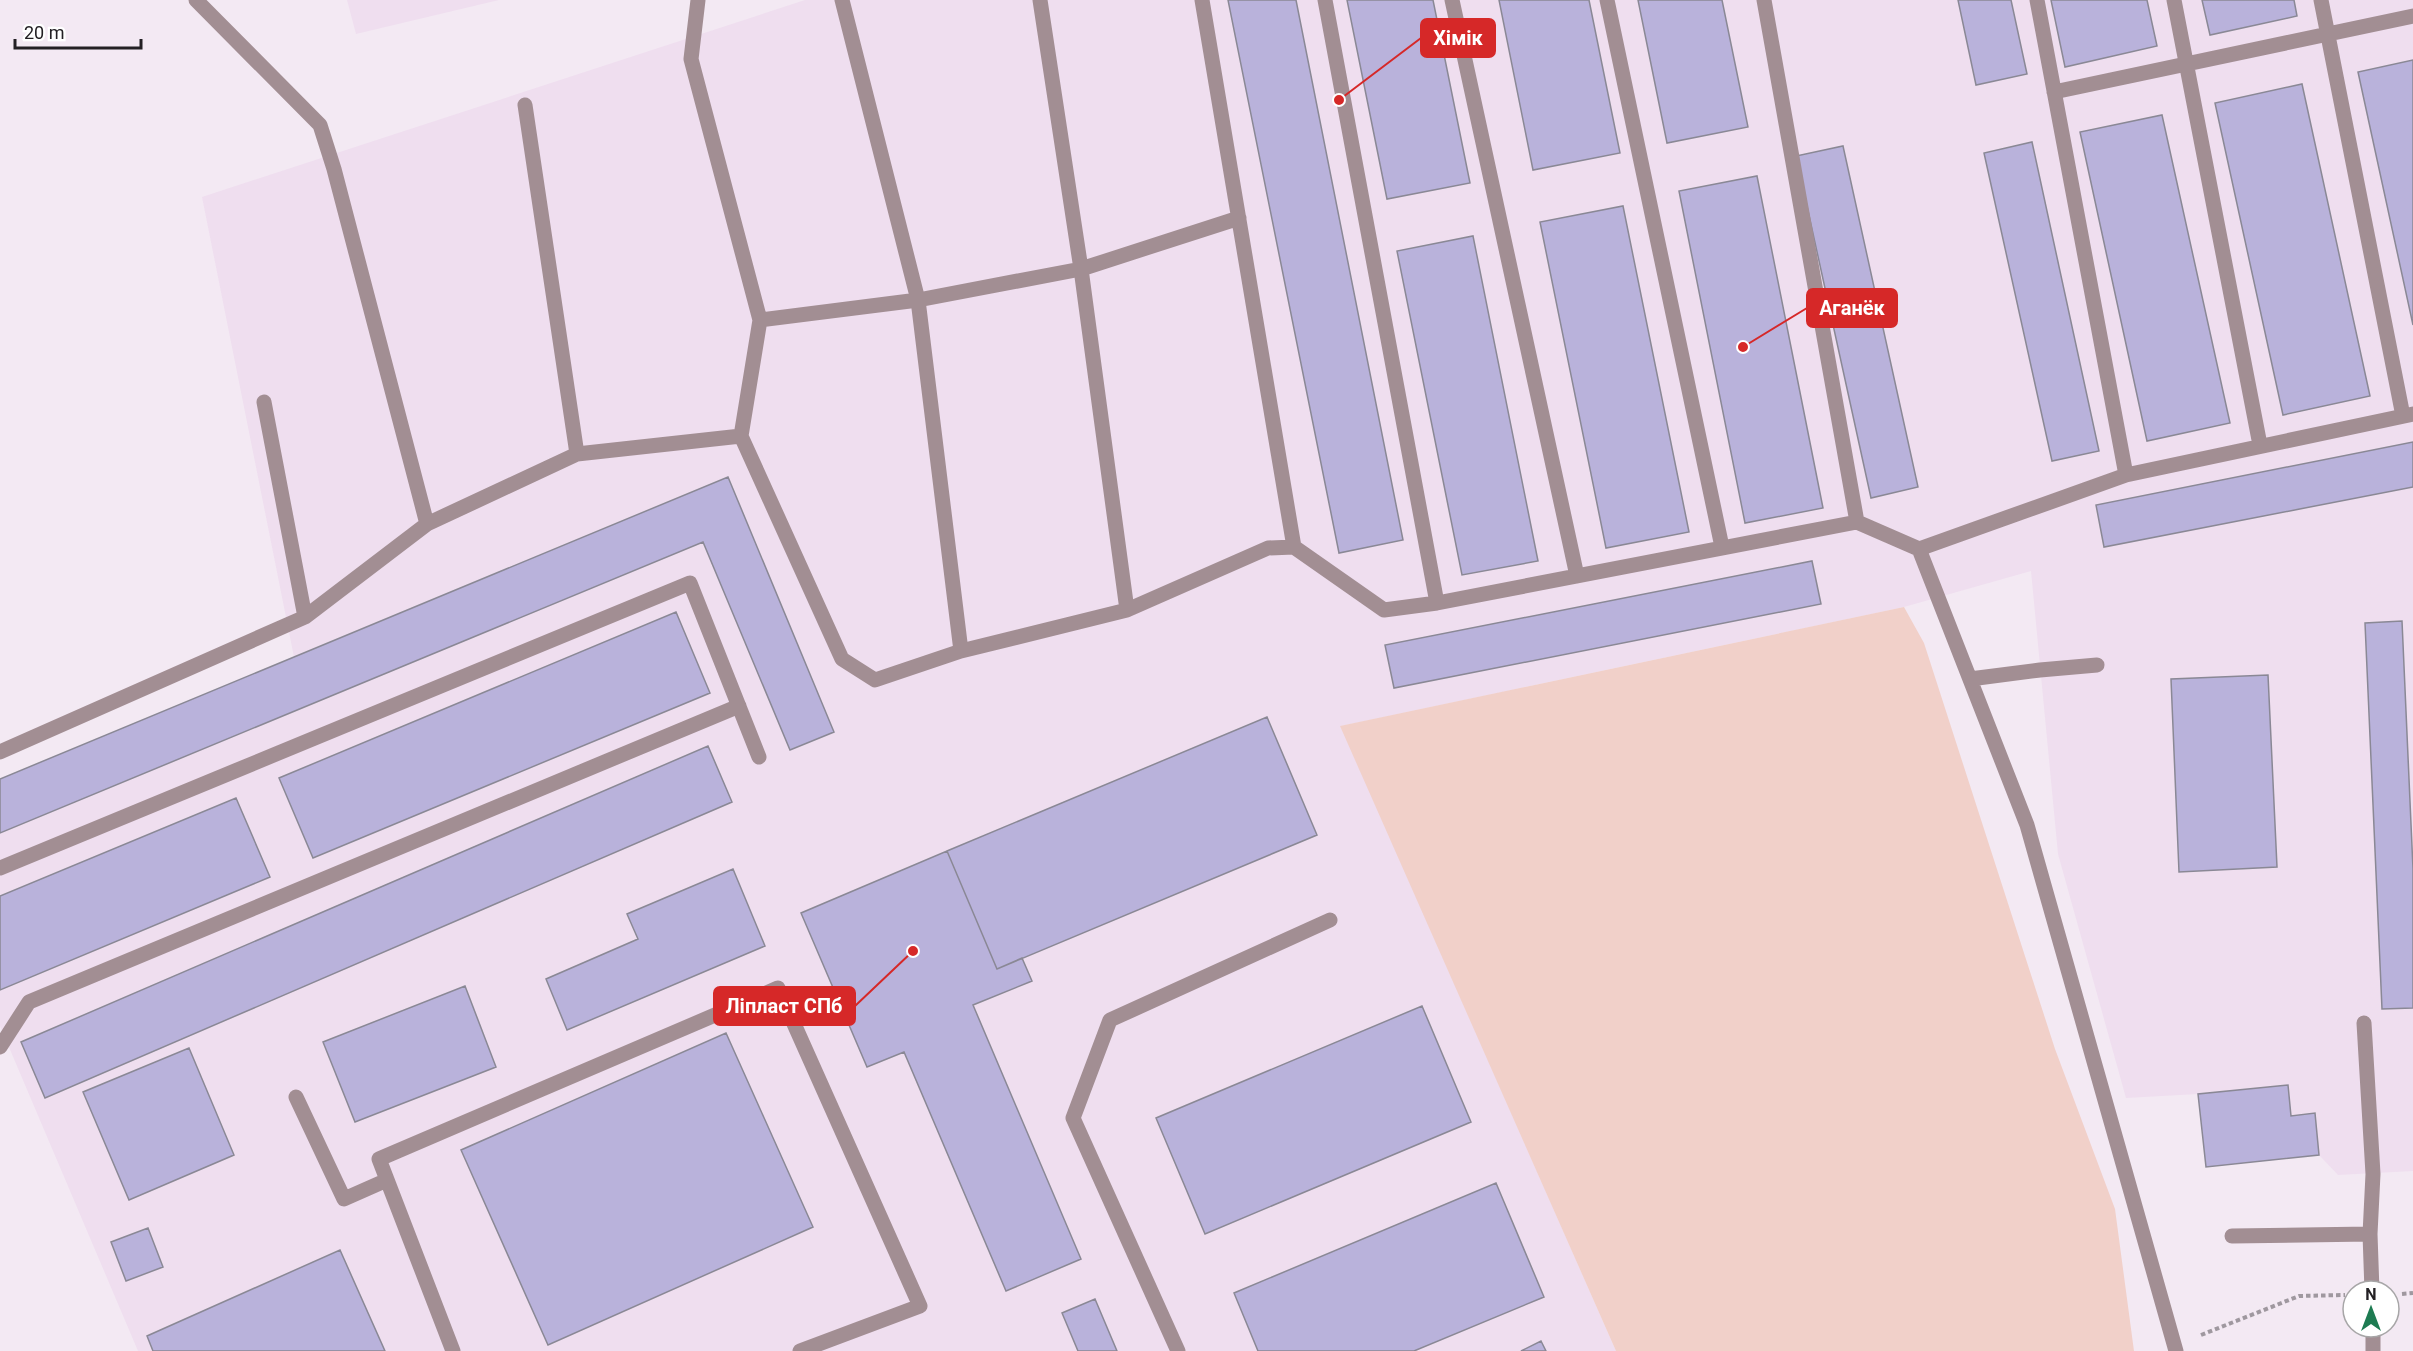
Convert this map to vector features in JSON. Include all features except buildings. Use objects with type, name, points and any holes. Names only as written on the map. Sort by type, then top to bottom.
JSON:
[{"type":"lane","points":[[196,0],[320,125],[334,169],[427,524]]},
{"type":"lane","points":[[698,0],[691,59],[760,320],[741,436],[842,659],[875,680],[961,651],[1126,610],[1268,548],[1294,547],[1384,610],[1437,603],[1857,522],[1919,549],[2126,475],[2408,415],[2321,0]]},
{"type":"lane","points":[[842,0],[918,300],[961,651]]},
{"type":"lane","points":[[1040,0],[1081,269],[1126,610]]},
{"type":"lane","points":[[1202,0],[1294,547]]},
{"type":"lane","points":[[1325,0],[1437,603]]},
{"type":"lane","points":[[1452,0],[1577,576]]},
{"type":"lane","points":[[1607,0],[1722,547]]},
{"type":"lane","points":[[1764,0],[1857,522]]},
{"type":"lane","points":[[2037,0],[2126,475]]},
{"type":"lane","points":[[2174,0],[2260,445]]},
{"type":"lane","points":[[2054,92],[2413,16]]},
{"type":"lane","points":[[525,105],[577,454]]},
{"type":"lane","points":[[760,320],[918,300],[1081,269],[1239,218]]},
{"type":"lane","points":[[264,402],[305,616]]},
{"type":"lane","points":[[0,753],[305,616],[427,524],[577,454],[741,436]]},
{"type":"lane","points":[[1919,549],[2027,825],[2176,1348]]},
{"type":"lane","points":[[0,868],[690,583],[759,757]]},
{"type":"lane","points":[[1970,679],[2097,666]]},
{"type":"lane","points":[[0,1047],[29,1002],[739,706]]},
{"type":"lane","points":[[1178,1351],[1073,1118],[1110,1020],[1330,920]]},
{"type":"lane","points":[[453,1351],[379,1159],[778,988],[920,1306],[800,1351]]},
{"type":"lane","points":[[2364,1023],[2373,1173],[2370,1234],[2372,1279]]},
{"type":"lane","points":[[296,1097],[344,1199],[387,1180]]},
{"type":"lane","points":[[2232,1236],[2370,1234]]},
{"type":"path","points":[[2176,1348],[2299,1296],[2341,1295]]},
{"type":"shaded area","points":[[347,0],[499,0],[356,34]]},
{"type":"shaded area","points":[[805,0],[2413,0],[2413,1171],[2338,1175],[2319,1155],[2206,1167],[2198,1094],[2126,1098],[2058,854],[2031,571],[1904,607],[1341,726],[1616,1351],[138,1351],[0,1026],[0,779],[294,657],[202,197]]},
{"type":"shaded area","points":[[1904,607],[1924,643],[2055,1049],[2115,1209],[2134,1351],[1616,1351],[1340,726]]},
{"type":"place","name":"Хімік","points":[[1339,100]]},
{"type":"place","name":"Аганёк","points":[[1743,347]]},
{"type":"place","name":"Ліпласт СПб","points":[[913,951]]}]
